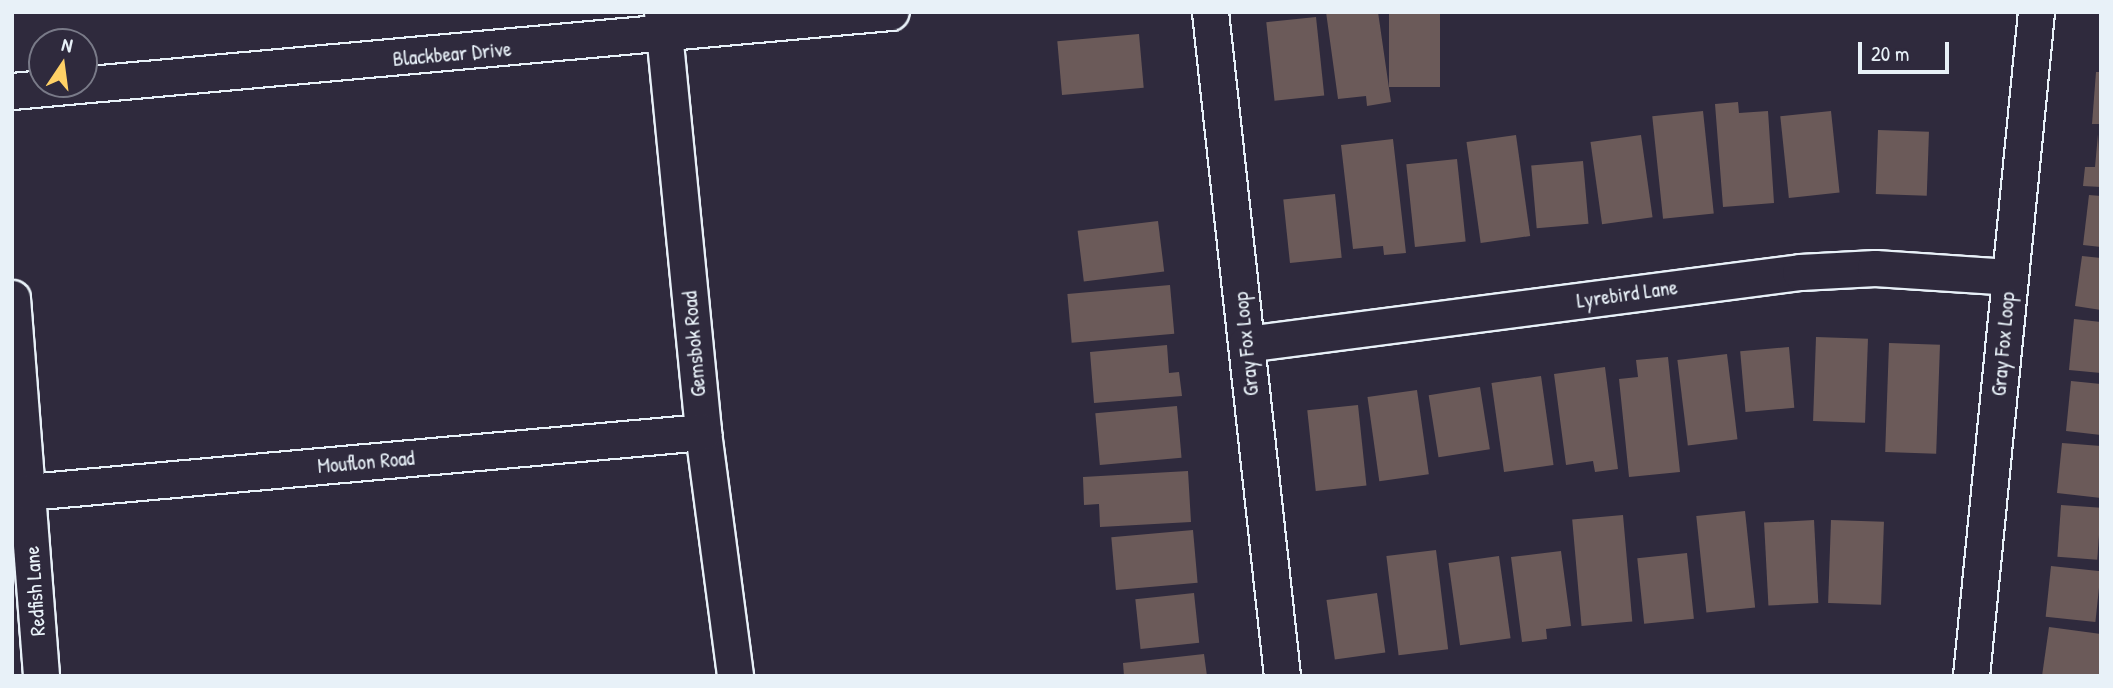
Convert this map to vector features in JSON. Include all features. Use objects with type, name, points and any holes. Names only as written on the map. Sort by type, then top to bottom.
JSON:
[{"type":"street","name":"Blackbear Drive","points":[[12,91],[664,24],[890,12]]},
{"type":"street","name":"Gray Fox Loop","points":[[1210,12],[1282,676]]},
{"type":"street","name":"Gray Fox Loop","points":[[1972,676],[2036,12]]},
{"type":"street","name":"Gemsbok Road","points":[[664,24],[703,432],[735,676]]},
{"type":"street","name":"Lyrebird Lane","points":[[1246,344],[1800,271],[1875,268],[2009,277]]},
{"type":"street","name":"Redfish Lane","points":[[12,298],[29,492],[41,676]]},
{"type":"street","name":"Mouflon Road","points":[[29,492],[703,432]]},
{"type":"building","points":[[1326,12],[1378,12],[1391,102],[1367,106],[1366,96],[1338,99]]},
{"type":"building","points":[[1389,12],[1440,12],[1440,87],[1389,87]]},
{"type":"building","points":[[1316,17],[1324,96],[1275,101],[1266,22]]},
{"type":"building","points":[[1139,34],[1144,88],[1062,95],[1057,41]]},
{"type":"building","points":[[2096,72],[2101,72],[2101,124],[2092,124]]},
{"type":"building","points":[[1738,102],[1739,113],[1768,111],[1774,203],[1723,207],[1715,104]]},
{"type":"building","points":[[1703,111],[1714,213],[1663,219],[1652,116]]},
{"type":"building","points":[[1831,111],[1840,193],[1789,198],[1780,116]]},
{"type":"building","points":[[1878,130],[1929,132],[1927,196],[1876,194]]},
{"type":"building","points":[[2098,134],[2101,187],[2083,186],[2085,167],[2095,167]]},
{"type":"building","points":[[1516,135],[1530,236],[1481,243],[1466,142]]},
{"type":"building","points":[[1641,135],[1653,217],[1602,224],[1590,142]]},
{"type":"building","points":[[1393,139],[1406,253],[1384,255],[1383,246],[1353,249],[1341,145]]},
{"type":"building","points":[[1457,159],[1466,242],[1415,247],[1406,164]]},
{"type":"building","points":[[1583,161],[1588,224],[1537,228],[1531,166]]},
{"type":"building","points":[[1335,194],[1342,258],[1290,263],[1283,199]]},
{"type":"building","points":[[2089,195],[2101,196],[2101,247],[2083,245]]},
{"type":"building","points":[[1158,221],[1164,272],[1084,281],[1078,231]]},
{"type":"building","points":[[2082,256],[2101,258],[2101,310],[2075,306]]},
{"type":"building","points":[[1170,285],[1174,334],[1072,343],[1067,294]]},
{"type":"building","points":[[2074,319],[2101,322],[2101,373],[2069,370]]},
{"type":"building","points":[[1816,337],[1868,339],[1865,423],[1813,421]]},
{"type":"building","points":[[1889,343],[1940,345],[1936,454],[1885,452]]},
{"type":"building","points":[[1167,345],[1169,373],[1179,372],[1182,396],[1094,403],[1090,352]]},
{"type":"building","points":[[1789,347],[1794,408],[1746,412],[1740,351]]},
{"type":"building","points":[[1727,354],[1737,439],[1688,445],[1677,360]]},
{"type":"building","points":[[1668,357],[1680,472],[1629,477],[1619,379],[1638,377],[1636,360]]},
{"type":"building","points":[[1605,367],[1618,469],[1595,472],[1593,461],[1566,465],[1554,374]]},
{"type":"building","points":[[1541,376],[1554,465],[1504,472],[1491,383]]},
{"type":"building","points":[[2071,381],[2101,384],[2101,435],[2066,431]]},
{"type":"building","points":[[1480,387],[1490,449],[1438,457],[1429,395]]},
{"type":"building","points":[[1417,390],[1429,474],[1379,481],[1367,397]]},
{"type":"building","points":[[1358,405],[1366,486],[1316,491],[1307,410]]},
{"type":"building","points":[[1177,406],[1182,458],[1100,465],[1095,413]]},
{"type":"building","points":[[2062,443],[2101,446],[2101,498],[2057,493]]},
{"type":"building","points":[[1188,471],[1191,522],[1100,527],[1099,504],[1084,505],[1083,477]]},
{"type":"building","points":[[2061,505],[2101,508],[2097,560],[2057,557]]},
{"type":"building","points":[[1745,511],[1755,607],[1706,613],[1696,516]]},
{"type":"building","points":[[1623,515],[1632,622],[1582,626],[1572,519]]},
{"type":"building","points":[[1814,520],[1818,603],[1768,606],[1764,523]]},
{"type":"building","points":[[1831,520],[1884,522],[1881,605],[1828,603]]},
{"type":"building","points":[[1193,530],[1198,583],[1116,590],[1111,537]]},
{"type":"building","points":[[1436,550],[1448,649],[1399,655],[1386,556]]},
{"type":"building","points":[[1561,551],[1571,626],[1546,629],[1547,639],[1522,642],[1511,557]]},
{"type":"building","points":[[1687,553],[1694,619],[1644,624],[1637,558]]},
{"type":"building","points":[[1499,556],[1511,638],[1460,645],[1448,563]]},
{"type":"building","points":[[2051,566],[2101,571],[2095,622],[2046,617]]},
{"type":"building","points":[[1194,593],[1199,643],[1141,649],[1135,599]]},
{"type":"building","points":[[1377,593],[1385,652],[1335,660],[1326,600]]},
{"type":"building","points":[[2049,627],[2101,634],[2101,676],[2042,676]]},
{"type":"building","points":[[1204,654],[1207,676],[1124,676],[1123,663]]}]
